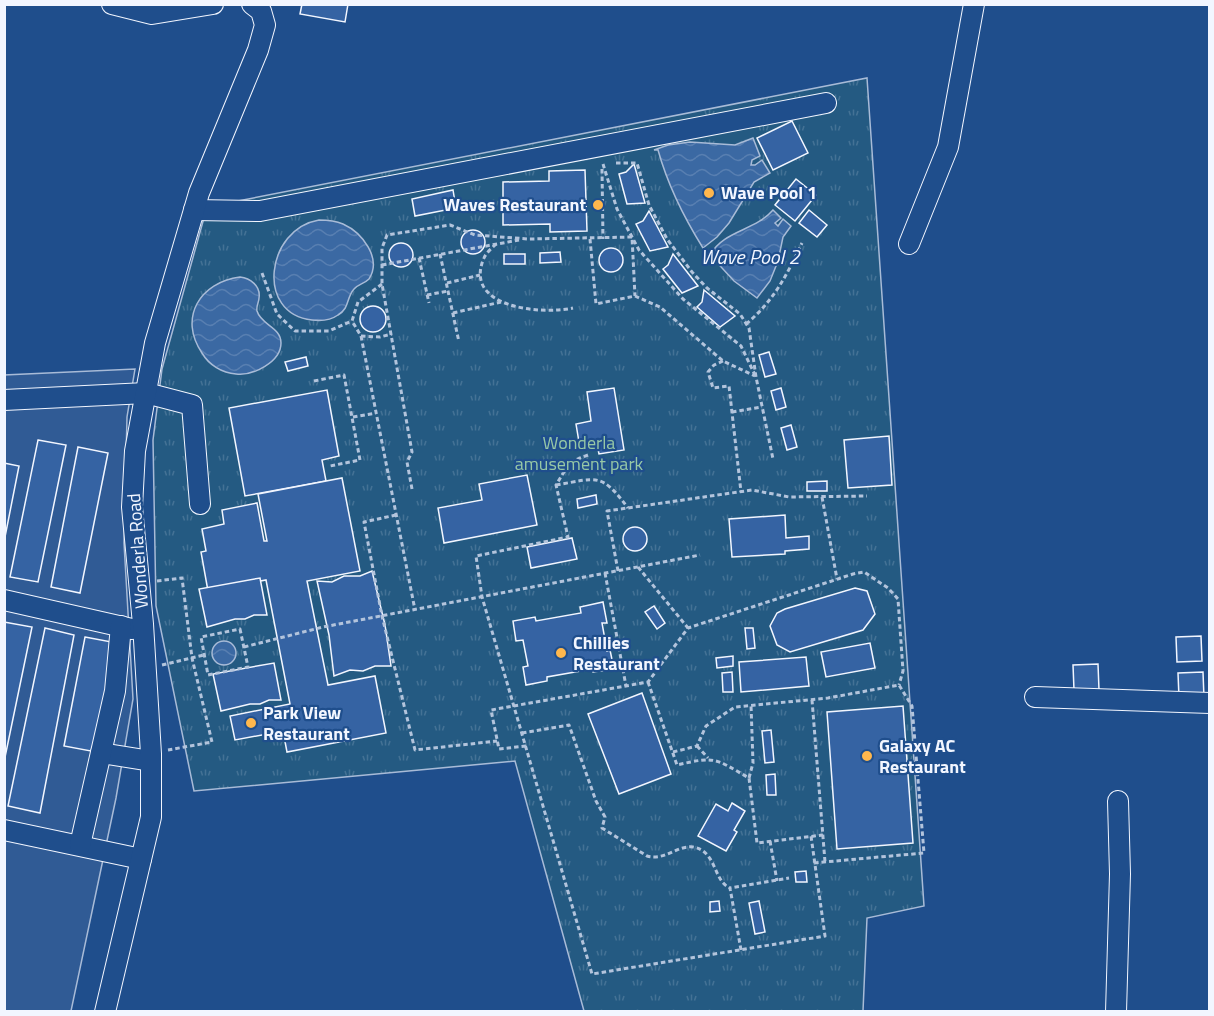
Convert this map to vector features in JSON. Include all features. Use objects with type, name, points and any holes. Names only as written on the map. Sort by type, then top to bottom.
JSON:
[{"type":"street","points":[[112,4],[152,14],[213,4]]},
{"type":"street","name":"Wonderla Road","points":[[105,1011],[151,817],[151,757],[144,631],[132,507],[135,451],[155,343],[199,193],[258,50],[265,25],[261,10],[252,4]]},
{"type":"street","points":[[909,244],[948,147],[974,4]]},
{"type":"street","points":[[194,210],[260,211],[826,103]]},
{"type":"street","points":[[4,400],[146,393],[192,405],[200,504]]},
{"type":"street","points":[[4,600],[144,631]]},
{"type":"street","points":[[80,845],[115,691],[121,626]]},
{"type":"street","points":[[1035,697],[1209,703]]},
{"type":"street","points":[[101,753],[151,757]]},
{"type":"street","points":[[1116,1011],[1120,874],[1118,801]]},
{"type":"street","points":[[4,830],[141,859]]},
{"type":"path","points":[[602,162],[617,209],[639,250],[683,299],[741,346],[756,377]]},
{"type":"path","points":[[602,162],[603,239]]},
{"type":"path","points":[[602,162],[637,163],[649,205],[667,239],[707,288],[740,314],[746,324],[752,341],[756,377],[773,459]]},
{"type":"path","points":[[411,489],[407,462],[412,452],[382,284],[382,248],[387,235],[450,225],[475,235],[523,239],[632,237]]},
{"type":"path","points":[[632,237],[635,296]]},
{"type":"path","points":[[382,265],[523,239]]},
{"type":"path","points":[[590,239],[596,304],[635,296],[660,307],[723,361],[756,377]]},
{"type":"path","points":[[746,324],[763,311],[776,294],[802,243]]},
{"type":"path","points":[[496,244],[484,258],[481,275],[482,287],[491,296],[518,308],[562,311],[573,308]]},
{"type":"path","points":[[440,254],[459,342]]},
{"type":"path","points":[[419,258],[429,303]]},
{"type":"path","points":[[262,273],[277,314],[295,331],[329,331],[352,321]]},
{"type":"path","points":[[447,283],[481,275]]},
{"type":"path","points":[[382,284],[358,302],[352,321],[361,336],[415,610]]},
{"type":"path","points":[[427,295],[448,291]]},
{"type":"path","points":[[453,313],[503,302]]},
{"type":"path","points":[[361,336],[380,337],[392,334]]},
{"type":"path","points":[[723,361],[714,365],[708,372],[713,388],[729,386],[741,492]]},
{"type":"path","points":[[314,381],[344,375],[353,417],[360,460],[330,466]]},
{"type":"path","points":[[732,412],[762,407]]},
{"type":"path","points":[[353,417],[376,413]]},
{"type":"path","points":[[588,455],[570,462],[556,485],[568,537],[476,556],[482,597],[592,974],[825,936],[811,836]]},
{"type":"path","points":[[556,485],[596,479],[611,486],[628,508]]},
{"type":"path","points":[[618,571],[607,511],[752,490],[789,497],[867,496]]},
{"type":"path","points":[[822,497],[837,579]]},
{"type":"path","points":[[396,515],[364,522],[382,616],[415,750],[497,741]]},
{"type":"path","points":[[243,647],[323,627],[700,555]]},
{"type":"path","points":[[638,567],[688,628]]},
{"type":"path","points":[[526,746],[499,749],[491,710],[648,682],[688,628],[864,572],[888,588],[898,599],[903,671],[899,685],[912,706],[924,853],[813,863]]},
{"type":"path","points":[[605,573],[626,686]]},
{"type":"path","points":[[139,583],[182,578],[192,658],[212,742],[151,757]]},
{"type":"path","points":[[240,629],[248,667],[208,675],[204,655],[201,637],[240,629]]},
{"type":"path","points":[[146,669],[204,655]]},
{"type":"path","points":[[648,682],[677,765],[708,758],[721,762],[748,778]]},
{"type":"path","points":[[697,746],[706,726],[735,707],[812,700],[899,685]]},
{"type":"path","points":[[812,700],[825,862]]},
{"type":"path","points":[[751,705],[753,763],[748,778],[757,843],[823,835]]},
{"type":"path","points":[[522,734],[569,725],[596,801],[605,818],[602,828],[647,856],[654,858],[691,847],[698,849],[712,860],[720,880],[730,888],[741,950]]},
{"type":"path","points":[[673,752],[697,746]]},
{"type":"path","points":[[697,746],[708,758]]},
{"type":"path","points":[[770,842],[777,880]]},
{"type":"path","points":[[730,888],[789,878]]},
{"type":"green space","name":"Wonderla amusement park","points":[[867,78],[924,906],[867,918],[863,1011],[584,1011],[515,761],[194,791],[156,606],[153,440],[162,369],[207,207]]},
{"type":"shaded area","points":[[135,369],[127,417],[124,543],[133,699],[116,798],[71,1011],[5,1011],[4,375]]},
{"type":"water","name":"Wave Pool 1","points":[[753,138],[760,156],[752,160],[751,165],[762,160],[770,173],[754,182],[729,223],[703,248],[677,201],[658,150],[654,150],[668,145],[690,142],[735,145]]},
{"type":"water","name":"Wave Pool 2","points":[[773,210],[781,218],[775,223],[778,226],[783,219],[791,226],[783,237],[778,261],[770,281],[757,298],[734,281],[710,255],[723,240],[758,222]]},
{"type":"water","points":[[319,220],[340,223],[350,228],[368,247],[373,263],[369,279],[354,289],[342,312],[329,319],[312,320],[294,314],[282,303],[275,288],[274,271],[278,254],[288,239],[301,227]]},
{"type":"water","points":[[240,277],[257,286],[259,316],[278,333],[281,343],[280,350],[271,362],[250,373],[236,374],[221,370],[208,361],[195,340],[192,327],[197,304],[204,294],[226,280]]},
{"type":"water","points":[[224,641],[229,642],[235,648],[235,658],[229,664],[224,665],[219,664],[213,658],[212,653],[213,648],[219,642]]},
{"type":"building","points":[[302,4],[348,4],[345,22],[300,14]]},
{"type":"building","points":[[792,121],[808,153],[773,170],[757,138]]},
{"type":"building","points":[[634,164],[645,203],[627,204],[619,174],[626,172]]},
{"type":"building","points":[[585,170],[587,231],[550,232],[550,224],[503,225],[503,182],[549,181],[549,171]]},
{"type":"building","points":[[796,179],[816,195],[795,221],[775,205]]},
{"type":"building","points":[[453,190],[456,208],[415,216],[412,199]]},
{"type":"building","points":[[809,210],[827,225],[817,237],[799,223]]},
{"type":"building","points":[[649,211],[668,247],[650,251],[636,224],[643,221]]},
{"type":"building","points":[[473,230],[478,231],[484,237],[484,247],[478,253],[473,254],[468,253],[462,247],[461,242],[462,237],[468,231]]},
{"type":"building","points":[[401,243],[406,244],[412,250],[412,260],[406,266],[401,267],[396,266],[390,260],[389,255],[390,250],[396,244]]},
{"type":"building","points":[[611,248],[620,251],[623,260],[620,269],[611,272],[602,269],[599,260],[602,251]]},
{"type":"building","points":[[560,252],[561,262],[540,263],[540,253]]},
{"type":"building","points":[[504,254],[525,254],[525,264],[504,264]]},
{"type":"building","points":[[673,254],[698,286],[682,293],[663,269],[668,265]]},
{"type":"building","points":[[704,290],[735,316],[720,327],[697,307],[702,302]]},
{"type":"building","points":[[373,306],[382,310],[386,319],[382,328],[373,332],[364,328],[360,319],[364,310]]},
{"type":"building","points":[[769,352],[776,374],[765,377],[759,355]]},
{"type":"building","points":[[306,357],[308,366],[288,371],[285,362]]},
{"type":"building","points":[[614,388],[624,450],[599,454],[596,440],[579,442],[576,424],[591,421],[587,392]]},
{"type":"building","points":[[781,388],[786,407],[776,410],[771,391]]},
{"type":"building","points":[[327,390],[339,456],[322,460],[326,481],[245,496],[229,408]]},
{"type":"building","points":[[791,425],[797,447],[787,450],[781,428]]},
{"type":"building","points":[[889,436],[892,485],[848,488],[844,440]]},
{"type":"building","points":[[38,440],[66,445],[38,582],[10,577]]},
{"type":"building","points":[[78,447],[108,453],[80,593],[51,587]]},
{"type":"building","points":[[4,463],[19,466],[4,542]]},
{"type":"building","points":[[527,475],[537,525],[444,543],[438,508],[482,500],[479,484]]},
{"type":"building","points":[[342,478],[360,571],[307,581],[328,685],[375,676],[386,733],[287,752],[283,731],[235,740],[230,716],[290,704],[266,580],[208,591],[201,552],[206,551],[202,529],[224,524],[222,510],[257,503],[264,541],[267,541],[258,494]]},
{"type":"building","points":[[827,481],[827,491],[807,491],[807,482]]},
{"type":"building","points":[[596,495],[597,504],[578,508],[577,499]]},
{"type":"building","points":[[785,515],[786,538],[809,536],[809,549],[785,551],[785,554],[732,557],[729,519]]},
{"type":"building","points":[[635,527],[644,530],[647,539],[644,548],[635,551],[626,548],[623,539],[626,530]]},
{"type":"building","points":[[572,538],[577,559],[531,568],[527,547]]},
{"type":"building","points":[[372,571],[385,625],[391,666],[375,666],[363,671],[350,670],[334,676],[329,635],[317,581],[332,582],[344,576],[360,576]]},
{"type":"building","points":[[260,578],[267,615],[254,615],[207,627],[199,589]]},
{"type":"building","points":[[855,588],[867,591],[875,614],[863,630],[790,652],[777,645],[770,626],[777,613]]},
{"type":"building","points":[[603,602],[607,623],[602,623],[607,651],[610,650],[614,669],[593,672],[592,669],[547,677],[547,681],[526,685],[523,667],[528,666],[523,640],[516,641],[513,621],[535,617],[536,621],[581,613],[580,607]]},
{"type":"building","points":[[654,606],[665,623],[657,629],[645,612]]},
{"type":"building","points":[[4,622],[32,627],[4,762]]},
{"type":"building","points":[[45,628],[74,635],[40,813],[8,806]]},
{"type":"building","points":[[745,628],[753,628],[755,648],[747,649]]},
{"type":"building","points":[[1201,636],[1202,661],[1177,662],[1176,637]]},
{"type":"building","points":[[85,637],[117,643],[96,752],[64,746]]},
{"type":"building","points":[[870,643],[875,668],[826,677],[821,652]]},
{"type":"building","points":[[733,656],[733,666],[717,668],[716,658]]},
{"type":"building","points":[[806,657],[809,686],[741,692],[739,662]]},
{"type":"building","points":[[274,663],[281,700],[269,700],[260,704],[221,711],[213,674]]},
{"type":"building","points":[[1098,664],[1099,690],[1074,690],[1073,665]]},
{"type":"building","points":[[732,672],[733,692],[723,692],[722,673]]},
{"type":"building","points":[[1203,672],[1204,698],[1179,698],[1178,673]]},
{"type":"building","points":[[642,693],[671,774],[619,794],[588,714]]},
{"type":"building","points":[[903,706],[913,843],[837,849],[827,712]]},
{"type":"building","points":[[771,730],[774,762],[765,763],[762,731]]},
{"type":"building","points":[[775,774],[776,795],[767,795],[766,775]]},
{"type":"building","points":[[732,803],[745,811],[726,851],[698,836],[716,804],[728,811]]},
{"type":"building","points":[[806,871],[807,882],[796,882],[795,872]]},
{"type":"building","points":[[719,901],[720,911],[710,912],[710,902]]},
{"type":"building","points":[[759,901],[765,932],[755,934],[749,903]]},
{"type":"place","name":"Wave Pool 1","points":[[709,193]]},
{"type":"place","name":"Waves Restaurant","points":[[598,205]]},
{"type":"place","name":"Chillies Restaurant","points":[[561,653]]},
{"type":"place","name":"Park View Restaurant","points":[[251,723]]},
{"type":"place","name":"Galaxy AC Restaurant","points":[[867,756]]}]
